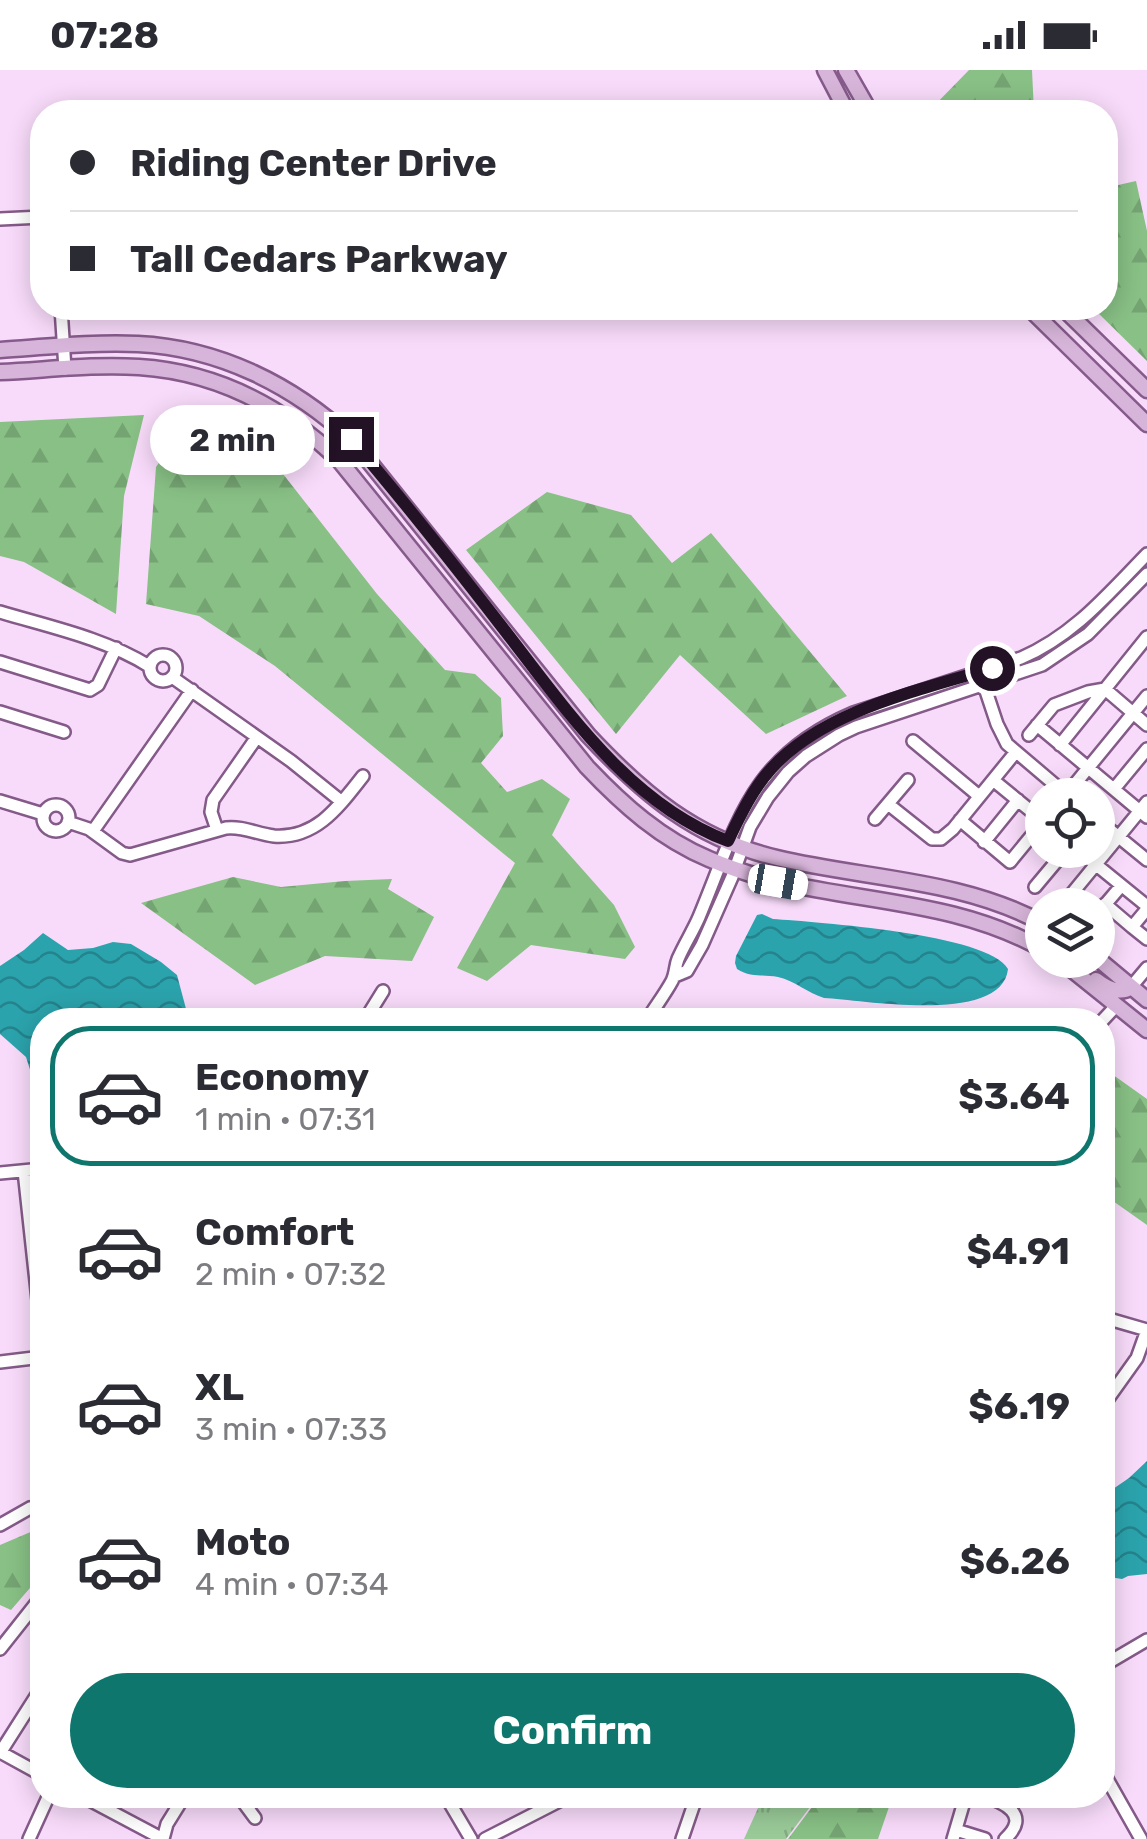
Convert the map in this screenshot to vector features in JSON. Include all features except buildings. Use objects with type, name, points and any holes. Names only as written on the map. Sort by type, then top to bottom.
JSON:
[{"type":"main road","points":[[825,70],[841,100]]},
{"type":"main road","points":[[846,70],[863,100]]},
{"type":"main road","points":[[1041,320],[1147,424]]},
{"type":"main road","points":[[1075,320],[1147,390]]},
{"type":"main road","points":[[0,350],[139,344],[187,350],[275,382],[333,422],[362,452],[575,718],[618,767],[662,806],[735,844],[775,858],[958,891],[993,900],[1025,915]]},
{"type":"main road","points":[[0,372],[162,369],[202,378],[254,398],[299,425],[339,460],[598,779],[648,824],[683,846],[735,869],[778,882],[973,918],[1025,940]]},
{"type":"main road","points":[[1115,972],[1147,1000]]},
{"type":"main road","points":[[1084,978],[1147,1030]]},
{"type":"main road","points":[[1096,978],[1120,991],[1132,987]]},
{"type":"main road","points":[[1117,1004],[1129,1002],[1147,1008]]},
{"type":"street","points":[[0,219],[30,218]]},
{"type":"street","points":[[62,320],[65,369]]},
{"type":"street","points":[[675,976],[686,971],[692,962],[735,869],[735,844],[758,785],[800,742],[852,713],[1021,658],[1057,640],[1092,612],[1147,554]]},
{"type":"street","points":[[655,1008],[675,976],[676,962],[720,864],[778,783],[798,762],[822,744],[856,727],[1026,672],[1059,656],[1088,634],[1147,574]]},
{"type":"street","points":[[0,612],[116,648],[149,666]]},
{"type":"street","points":[[1060,745],[1147,637]]},
{"type":"street","points":[[0,662],[90,690],[98,685],[116,648]]},
{"type":"street","points":[[168,655],[176,664],[176,671],[164,681],[156,680],[149,666],[156,656],[168,655]]},
{"type":"street","points":[[979,672],[1000,732],[1015,752],[1046,778]]},
{"type":"street","points":[[172,676],[342,802]]},
{"type":"street","points":[[1100,778],[1060,745],[1033,730],[1058,702],[1105,689],[1147,725]]},
{"type":"street","points":[[93,831],[192,690]]},
{"type":"street","points":[[1080,778],[1147,696]]},
{"type":"street","points":[[0,712],[64,732]]},
{"type":"street","points":[[217,830],[213,800],[257,737]]},
{"type":"street","points":[[913,741],[979,796]]},
{"type":"street","points":[[1115,788],[1147,748]]},
{"type":"street","points":[[888,804],[934,840],[946,836],[1015,752]]},
{"type":"street","points":[[0,802],[43,814],[45,825],[54,831],[68,822],[93,831],[130,855],[239,827],[285,836],[324,820],[363,776]]},
{"type":"street","points":[[875,819],[908,780]]},
{"type":"street","points":[[993,780],[1025,806]]},
{"type":"street","points":[[1115,790],[1144,810],[1115,841]]},
{"type":"street","points":[[984,842],[1018,800]]},
{"type":"street","points":[[960,820],[1010,862],[1025,843]]},
{"type":"street","points":[[1115,834],[1147,860]]},
{"type":"street","points":[[1035,888],[1051,868]]},
{"type":"street","points":[[1076,888],[1093,868]]},
{"type":"street","points":[[1101,868],[1147,907],[1132,927]]},
{"type":"street","points":[[1115,893],[1121,886]]},
{"type":"street","points":[[1115,917],[1147,939]]},
{"type":"street","points":[[1132,987],[1147,968]]},
{"type":"street","points":[[371,1008],[382,991]]},
{"type":"street","points":[[1113,1008],[1117,1004]]},
{"type":"street","points":[[0,1173],[30,1170]]},
{"type":"street","points":[[24,1171],[30,1194]]},
{"type":"street","points":[[1115,1321],[1147,1330],[1137,1358],[1115,1389]]},
{"type":"street","points":[[0,1362],[30,1358]]},
{"type":"street","points":[[0,1525],[30,1508]]},
{"type":"street","points":[[0,1649],[30,1611]]},
{"type":"street","points":[[1115,1659],[1144,1642],[1147,1656]]},
{"type":"street","points":[[30,1706],[0,1752],[30,1768]]},
{"type":"street","points":[[1115,1793],[1141,1839]]},
{"type":"street","points":[[29,1839],[43,1808]]},
{"type":"street","points":[[105,1808],[163,1839],[177,1808]]},
{"type":"street","points":[[248,1808],[255,1818]]},
{"type":"street","points":[[453,1808],[471,1839]]},
{"type":"street","points":[[485,1839],[545,1808]]},
{"type":"street","points":[[682,1839],[693,1808]]},
{"type":"street","points":[[962,1808],[954,1834],[984,1839]]},
{"type":"street","points":[[1005,1839],[1015,1825],[1014,1812],[1010,1808]]},
{"type":"green space","points":[[969,70],[1032,70],[1033,100],[940,100]]},
{"type":"green space","points":[[1136,181],[1147,231],[1147,361],[1105,320],[1118,320],[1118,185]]},
{"type":"green space","points":[[144,415],[124,496],[116,614],[24,562],[0,556],[0,422]]},
{"type":"green space","points":[[188,420],[202,424],[229,459],[258,442],[377,594],[445,670],[475,674],[501,698],[503,736],[481,763],[507,792],[542,779],[570,799],[552,835],[614,905],[635,947],[625,959],[531,945],[487,981],[457,968],[515,863],[275,666],[199,616],[146,604],[156,467]]},
{"type":"green space","points":[[547,492],[631,515],[672,563],[711,533],[847,696],[766,734],[680,655],[616,734],[466,550]]},
{"type":"green space","points":[[233,877],[281,887],[392,879],[388,889],[434,917],[412,961],[325,956],[255,985],[141,903]]},
{"type":"green space","points":[[1115,1076],[1147,1099],[1147,1225],[1115,1202]]},
{"type":"green space","points":[[30,1532],[30,1588],[11,1610],[0,1605],[0,1545]]},
{"type":"green space","points":[[758,1808],[809,1808],[786,1839],[744,1839]]},
{"type":"green space","points":[[811,1808],[889,1808],[878,1839],[788,1839]]},
{"type":"water","points":[[757,915],[773,919],[937,939],[994,957],[1008,969],[1000,986],[982,997],[957,1003],[898,1004],[824,998],[784,979],[737,969],[736,956]]},
{"type":"water","points":[[43,933],[68,950],[113,942],[131,944],[177,975],[186,1008],[30,1008],[30,1070],[26,1057],[0,1034],[0,966]]},
{"type":"water","points":[[1147,1461],[1147,1574],[1122,1579],[1115,1578],[1115,1488]]},
{"type":"route","points":[[351,439],[618,767],[662,806],[728,841],[758,785],[800,742],[852,713],[992,668]]}]
